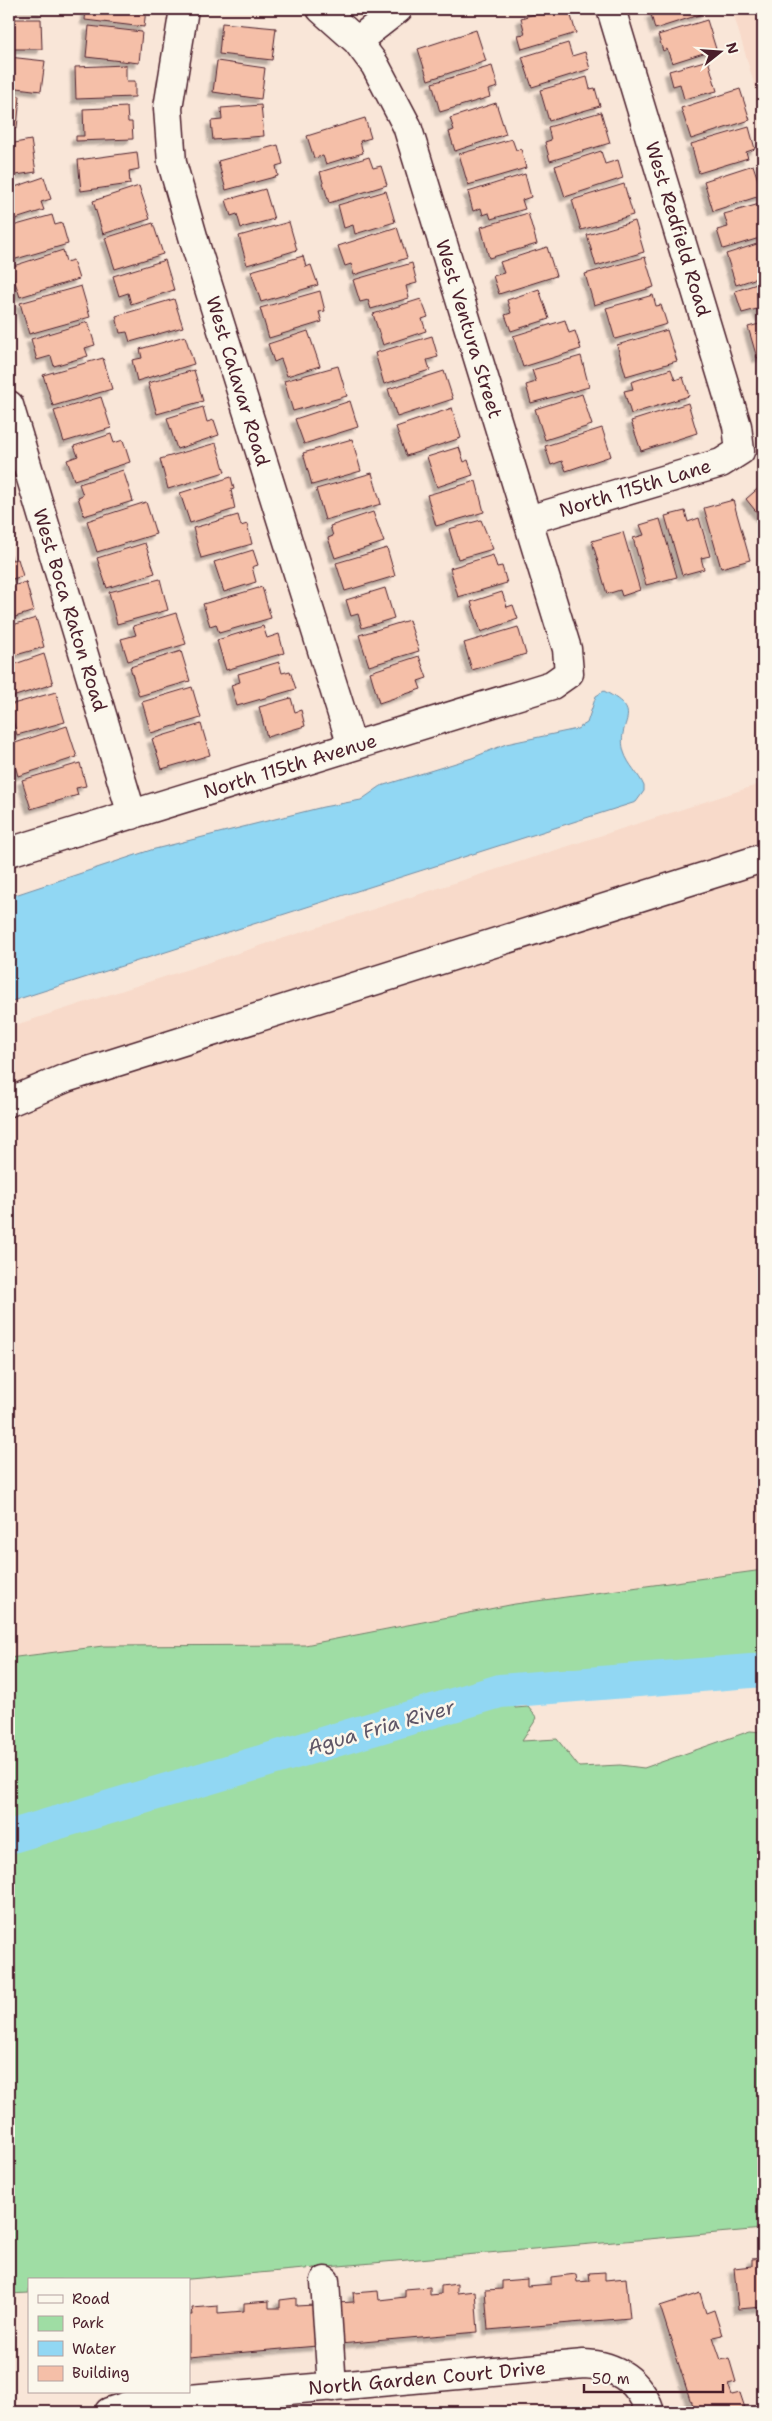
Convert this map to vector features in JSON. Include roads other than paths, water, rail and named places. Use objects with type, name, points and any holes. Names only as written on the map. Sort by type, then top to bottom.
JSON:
[{"type":"street","name":"West Calavar Road","points":[[184,9],[168,108],[172,163],[196,247],[352,746]]},
{"type":"street","name":"West Ventura Street","points":[[321,9],[357,41],[387,86],[407,126],[567,649],[568,673]]},
{"type":"street","points":[[357,41],[398,9]]},
{"type":"street","name":"West Redfield Road","points":[[611,9],[737,426],[740,451]]},
{"type":"street","name":"West Boca Raton Road","points":[[9,405],[132,815]]},
{"type":"street","name":"North 115th Lane","points":[[528,520],[721,463],[740,451]]},
{"type":"street","name":"North 115th Avenue","points":[[9,852],[552,685],[568,673]]},
{"type":"street","points":[[9,1102],[66,1078],[763,858]]},
{"type":"street","points":[[325,2281],[332,2387]]},
{"type":"street","name":"North Garden Court Drive","points":[[109,2412],[133,2404],[584,2364],[605,2366],[625,2376],[640,2391],[650,2412]]},
{"type":"water","points":[[604,691],[617,699],[627,712],[622,741],[624,752],[644,786],[644,791],[636,802],[9,1002],[9,897],[151,850],[323,807],[361,800],[381,786],[472,758],[506,744],[577,729],[587,723],[596,696]]},
{"type":"waterway","name":"Agua Fria River","points":[[9,1837],[500,1691],[763,1670]]}]
